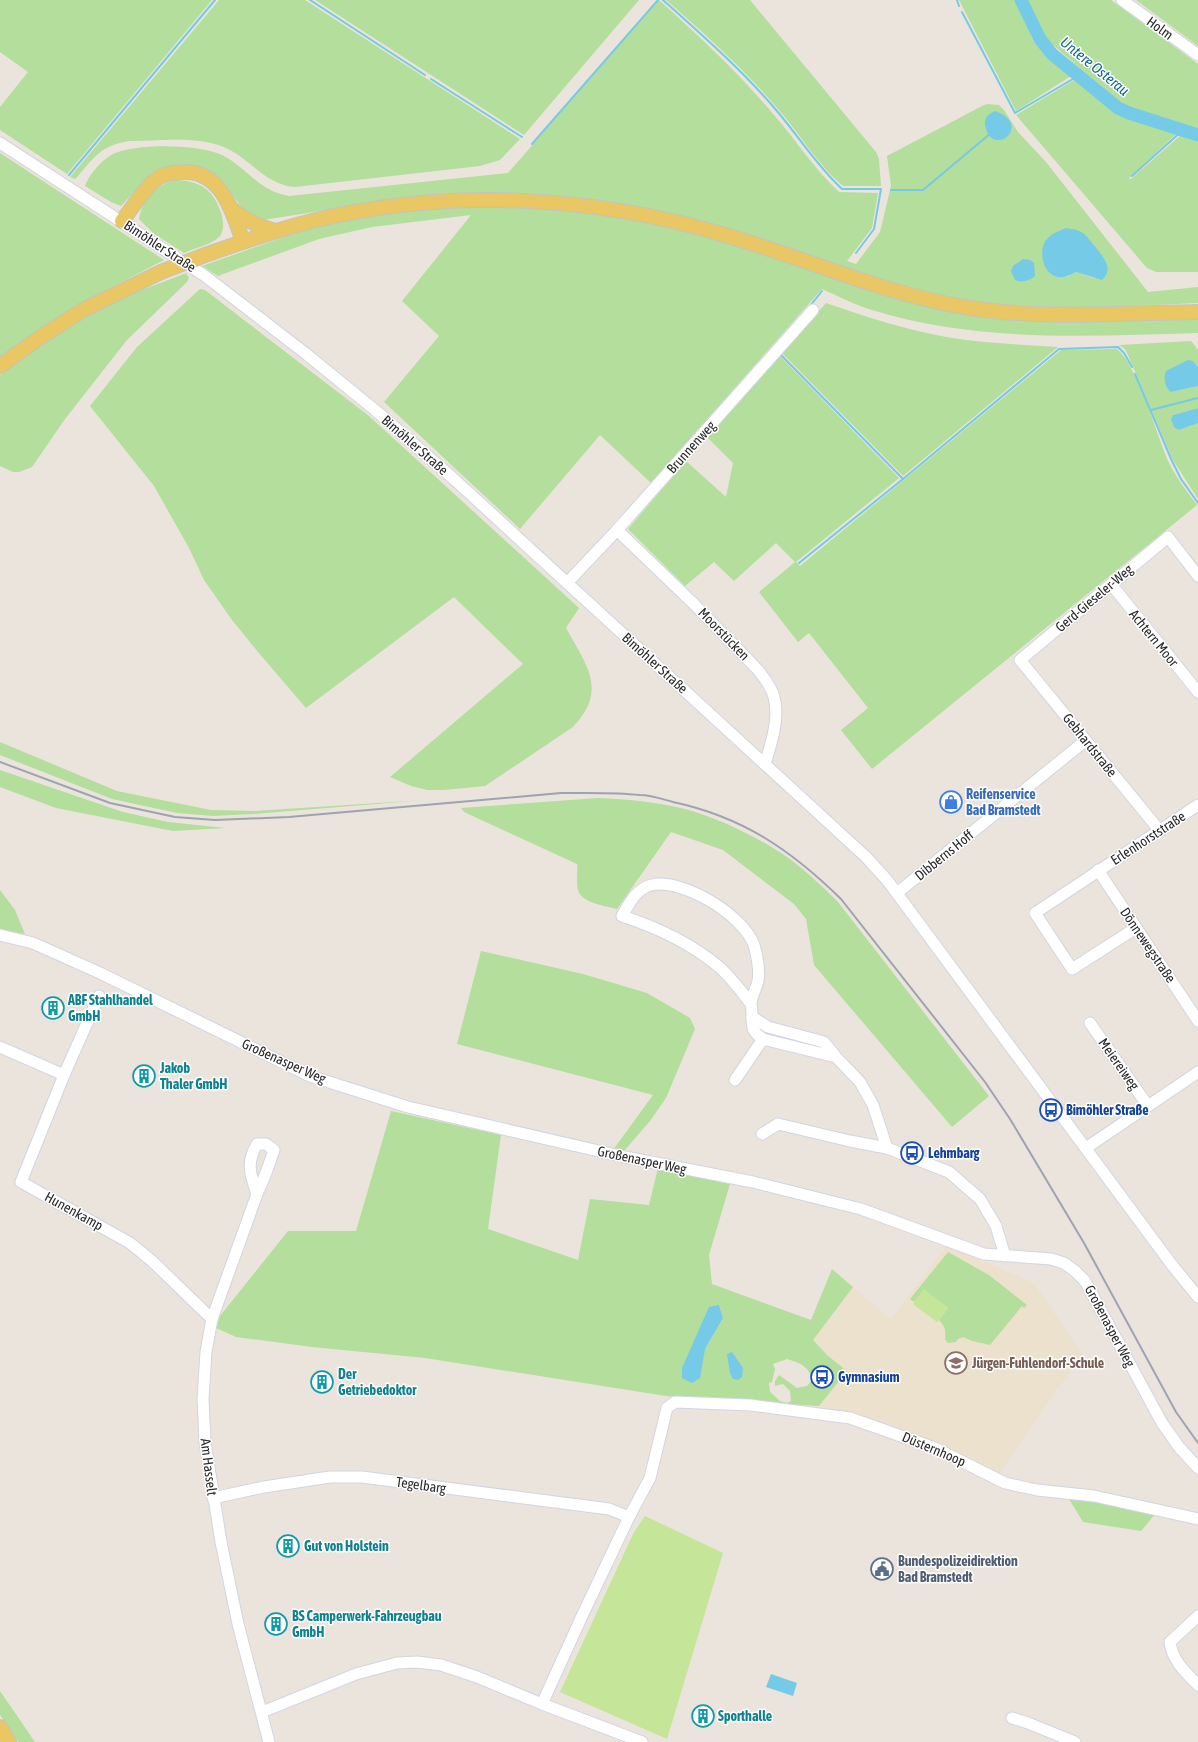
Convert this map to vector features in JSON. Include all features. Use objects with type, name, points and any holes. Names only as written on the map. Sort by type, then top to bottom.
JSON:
[{"type":"main road","points":[[122,222],[154,180],[172,172],[193,171],[214,183],[229,202],[244,242]]},
{"type":"main road","points":[[0,366],[39,338],[83,310],[162,272],[205,255],[276,231],[344,214],[426,202],[500,200],[573,204],[633,212],[688,224],[762,246],[887,289],[965,307],[1000,312],[1052,314],[1198,312]]},
{"type":"main road","points":[[232,209],[256,226],[276,231]]},
{"type":"main road","points":[[0,1728],[9,1742]]},
{"type":"street","name":"Holm","points":[[1122,0],[1198,55]]},
{"type":"street","name":"Bimöhler Straße","points":[[0,143],[205,276],[311,358],[381,415],[866,857],[897,893],[1172,1265],[1198,1297]]},
{"type":"street","name":"Brunnenweg","points":[[567,583],[617,530],[813,310]]},
{"type":"street","name":"Moorstücken","points":[[617,530],[695,605],[754,665],[767,682],[774,696],[776,713],[765,764]]},
{"type":"street","name":"Gerd-Gieseler-Weg","points":[[1020,660],[1168,537],[1198,576]]},
{"type":"street","name":"Achtern Moor","points":[[1111,584],[1198,692]]},
{"type":"street","name":"Gebhardstraße","points":[[1020,660],[1160,831]]},
{"type":"street","name":"Dibberns Hoff","points":[[897,893],[1085,741]]},
{"type":"street","name":"Erlenhorststraße","points":[[1136,928],[1072,969],[1035,913],[1198,805]]},
{"type":"street","name":"Dönnewegstraße","points":[[1098,870],[1198,1020]]},
{"type":"street","points":[[751,1004],[719,966],[684,942],[642,922],[622,916],[638,892],[650,886],[668,885],[688,890],[725,910],[742,928],[753,944],[758,963],[758,980],[751,1004],[752,1028],[755,1034],[763,1039],[836,1057]]},
{"type":"street","name":"Großenasper Weg","points":[[0,935],[34,943],[310,1076],[408,1107],[625,1157],[753,1182],[861,1209],[980,1253],[1051,1259],[1064,1263],[1075,1270],[1086,1281],[1162,1423],[1179,1447],[1198,1468]]},
{"type":"street","name":"Hunenkamp","points":[[99,996],[64,1075],[20,1182],[130,1243],[152,1261],[212,1319]]},
{"type":"street","points":[[752,1017],[768,1027],[824,1042],[864,1087],[874,1105],[887,1148]]},
{"type":"street","name":"Meiereiweg","points":[[1090,1023],[1148,1106]]},
{"type":"street","points":[[735,1080],[763,1039]]},
{"type":"street","points":[[0,1047],[64,1075]]},
{"type":"street","points":[[1086,1148],[1198,1072]]},
{"type":"street","points":[[762,1134],[778,1124],[887,1148],[949,1172],[980,1199],[996,1226],[1004,1256]]},
{"type":"street","name":"Am Hasselt","points":[[257,1194],[212,1319],[206,1352],[203,1399],[205,1442],[213,1498],[238,1624],[269,1742]]},
{"type":"street","name":"Düsternhoop","points":[[629,1517],[650,1478],[667,1408],[676,1402],[750,1405],[850,1418],[935,1448],[1005,1482],[1037,1490],[1094,1496],[1198,1519]]},
{"type":"street","name":"Tegelbarg","points":[[213,1498],[264,1487],[330,1477],[362,1477],[475,1493],[609,1509],[629,1517]]},
{"type":"street","points":[[542,1704],[629,1517]]},
{"type":"street","points":[[1198,1616],[1170,1642],[1171,1654],[1198,1685]]},
{"type":"street","points":[[262,1712],[356,1674],[397,1663],[417,1662],[441,1665],[478,1677],[542,1704],[642,1742]]},
{"type":"street","points":[[1012,1718],[1075,1742]]},
{"type":"shaded area","name":"Jürgen-Fuhlendorf-Schule","points":[[947,1245],[1034,1283],[1082,1354],[999,1474],[980,1464],[877,1421],[819,1406],[846,1371],[812,1340],[853,1287],[891,1319]]},
{"type":"green space","points":[[0,0],[212,0],[67,174],[0,130],[0,107],[28,72],[0,52]]},
{"type":"green space","points":[[219,0],[305,0],[520,139],[500,160],[480,166],[295,187],[274,181],[265,176],[240,156],[221,146],[188,140],[129,141],[119,143],[105,149],[94,157],[75,179],[70,177]]},
{"type":"green space","points":[[315,0],[639,0],[524,135]]},
{"type":"green space","points":[[659,0],[704,41],[747,84],[761,99],[821,174],[839,192],[878,193],[872,228],[847,261],[856,264],[880,232],[891,186],[887,156],[982,106],[987,104],[999,105],[1004,110],[1018,132],[1046,162],[1148,292],[1198,287],[1198,303],[1089,308],[998,305],[957,299],[912,289],[713,226],[431,196],[384,201],[263,220],[244,211],[225,184],[215,175],[190,165],[175,165],[152,173],[121,206],[111,202],[85,186],[96,168],[113,154],[123,150],[136,148],[168,146],[212,151],[222,155],[231,160],[269,189],[289,196],[508,173]],"holes":[[[1043,246],[1097,279],[1076,272],[1067,277]]]},
{"type":"green space","points":[[666,0],[750,0],[876,152],[879,159],[881,186],[843,186],[825,168],[786,119],[752,80],[710,39]]},
{"type":"green space","points":[[959,0],[1016,0],[1034,42],[1071,76],[1016,111]]},
{"type":"green space","points":[[1027,0],[1111,0],[1198,64],[1198,130],[1122,105],[1044,37]]},
{"type":"green space","points":[[1136,0],[1198,0],[1198,46]]},
{"type":"green space","points":[[1074,80],[1114,111],[1177,133],[1129,178],[1131,179],[1182,134],[1198,139],[1198,272],[1156,272],[1147,268],[1016,115]]},
{"type":"green space","points":[[0,153],[164,260],[80,304],[0,359]]},
{"type":"green space","points":[[174,180],[191,182],[206,189],[218,204],[223,225],[220,236],[217,239],[184,253],[153,233],[139,219],[143,205],[150,195],[161,186]]},
{"type":"green space","points":[[516,206],[619,215],[721,239],[880,294],[942,310],[1103,320],[1198,319],[1198,333],[1075,336],[993,333],[912,321],[872,310],[822,289],[651,483],[600,435],[520,529],[384,402],[439,336],[402,301],[471,215],[372,227],[319,239],[218,276],[202,266],[312,227],[345,219],[434,207]]},
{"type":"green space","points":[[186,273],[189,278],[187,282],[127,340],[65,419],[32,467],[19,472],[13,472],[0,466],[0,375],[50,339],[90,314],[124,297]]},
{"type":"green space","points":[[200,289],[205,290],[369,416],[579,608],[566,628],[587,666],[592,689],[590,701],[584,714],[573,727],[485,786],[427,790],[411,786],[390,777],[523,664],[454,597],[306,708],[258,652],[232,620],[204,580],[189,548],[154,486],[90,406],[137,347]]},
{"type":"green space","points":[[826,303],[920,332],[978,341],[1058,347],[903,476],[782,353]]},
{"type":"green space","points":[[1191,341],[1198,350],[1198,367],[1193,361],[1171,392],[1198,386],[1198,408],[1173,415],[1179,430],[1198,423],[1198,499],[1173,460],[1127,353],[1125,349],[1119,345]]},
{"type":"green space","points":[[1117,349],[1132,370],[1139,385],[1171,467],[1197,505],[872,769],[841,730],[868,708],[809,633],[798,642],[759,592],[795,562],[776,543],[734,581],[714,562],[685,586],[628,529],[686,461],[726,497],[733,463],[707,437],[779,355],[899,478],[796,562],[800,566],[1061,350]]},
{"type":"green space","points":[[0,742],[117,791],[211,810],[253,811],[425,800],[253,814],[213,816],[177,813],[112,799],[0,755]]},
{"type":"green space","points":[[0,770],[123,812],[168,822],[226,828],[173,831],[56,808],[0,787]]},
{"type":"green space","points":[[598,798],[652,803],[698,813],[725,823],[751,836],[794,862],[838,902],[989,1096],[952,1127],[814,965],[806,919],[794,904],[723,850],[671,832],[617,909],[589,901],[580,894],[577,887],[577,864],[464,812],[461,808]]},
{"type":"green space","points":[[0,890],[15,910],[25,934],[0,930]]},
{"type":"green space","points":[[481,951],[583,974],[647,993],[690,1018],[695,1029],[666,1098],[650,1121],[623,1152],[613,1150],[653,1095],[457,1044]]},
{"type":"green space","points":[[391,1111],[501,1135],[488,1229],[578,1260],[590,1199],[649,1205],[658,1168],[730,1184],[709,1255],[712,1284],[811,1320],[832,1269],[853,1287],[813,1340],[828,1356],[847,1371],[819,1406],[666,1396],[425,1358],[312,1347],[236,1337],[216,1328],[220,1316],[288,1231],[356,1231]],"holes":[[[719,1305],[723,1318],[705,1349]],[[787,1359],[806,1368],[809,1371],[812,1380],[807,1386],[797,1388],[779,1375],[775,1381],[775,1386],[783,1384],[790,1391],[791,1401],[787,1403],[780,1401],[770,1392],[769,1383],[772,1382],[775,1369],[773,1364]]]},
{"type":"green space","points":[[948,1252],[989,1275],[1027,1305],[1024,1308],[1022,1306],[990,1345],[972,1341],[963,1337],[958,1339],[956,1342],[948,1343],[945,1339],[944,1327],[939,1320],[948,1308],[924,1290],[914,1302],[910,1299]]},
{"type":"green space","points":[[924,1289],[948,1308],[937,1322],[913,1304]]},
{"type":"green space","points":[[1069,1499],[1112,1504],[1156,1513],[1141,1531],[1083,1522]]},
{"type":"green space","points":[[645,1516],[723,1553],[667,1739],[560,1692],[634,1532]]},
{"type":"green space","points":[[0,1691],[35,1742],[18,1742],[0,1715]]},
{"type":"water","points":[[995,111],[1006,117],[1011,124],[1011,131],[1001,140],[995,140],[989,135],[985,125],[986,118]]},
{"type":"water","points":[[1066,228],[1077,230],[1085,234],[1106,262],[1106,276],[1102,280],[1076,272],[1066,277],[1058,277],[1051,274],[1047,270],[1044,265],[1042,254],[1044,243],[1051,235]]},
{"type":"water","points":[[1023,259],[1030,260],[1034,263],[1035,276],[1025,281],[1018,281],[1015,280],[1011,271],[1013,266]]},
{"type":"water","points":[[1188,360],[1193,361],[1198,367],[1198,386],[1171,392],[1165,383],[1166,371]]},
{"type":"water","points":[[1198,408],[1198,423],[1179,430],[1174,427],[1171,419],[1173,415]]},
{"type":"water","points":[[719,1305],[723,1318],[705,1349],[700,1378],[692,1383],[682,1378],[682,1368],[709,1307]]},
{"type":"water","points":[[732,1352],[743,1368],[742,1377],[738,1380],[733,1379],[730,1373],[727,1354]]},
{"type":"water","points":[[771,1674],[797,1683],[793,1696],[766,1687]]},
{"type":"waterway","points":[[69,175],[215,0]]},
{"type":"waterway","points":[[310,0],[425,75]]},
{"type":"waterway","points":[[532,144],[658,0]]},
{"type":"waterway","points":[[663,0],[722,54],[764,96],[824,171],[842,189],[881,189],[874,229],[856,253]]},
{"type":"waterway","points":[[957,0],[959,6]]},
{"type":"waterway","name":"Untere Osterau","points":[[1021,0],[1040,39],[1052,54],[1118,108],[1129,113],[1198,135]]},
{"type":"waterway","points":[[962,12],[1015,113],[1078,76]]},
{"type":"waterway","points":[[431,79],[522,137]]},
{"type":"waterway","points":[[1132,176],[1184,129]]},
{"type":"waterway","points":[[891,190],[923,190],[991,133]]},
{"type":"waterway","points":[[810,306],[822,291]]},
{"type":"waterway","points":[[799,563],[903,479],[1059,349],[1118,347],[1124,353],[1132,367]]},
{"type":"waterway","points":[[781,355],[903,479]]},
{"type":"waterway","points":[[1135,374],[1172,461],[1181,479],[1198,503]]},
{"type":"waterway","points":[[1151,410],[1198,398]]},
{"type":"railway","points":[[0,762],[110,803],[175,817],[215,820],[289,817],[561,793],[610,793],[656,797],[698,808],[744,826],[804,865],[841,899],[985,1082],[1010,1119],[1084,1243],[1176,1412],[1198,1443]]},
{"type":"place","name":"Reifenservice Bad Bramstedt","points":[[951,802]]},
{"type":"place","name":"ABF Stahlhandel GmbH","points":[[53,1008]]},
{"type":"place","name":"Jakob Thaler GmbH","points":[[144,1076]]},
{"type":"place","name":"Bimöhler Straße","points":[[1051,1110]]},
{"type":"place","name":"Lehmbarg","points":[[912,1153]]},
{"type":"place","name":"Jürgen-Fuhlendorf-Schule","points":[[956,1363]]},
{"type":"place","name":"Gymnasium","points":[[822,1377]]},
{"type":"place","name":"Der Getriebedoktor","points":[[322,1382]]},
{"type":"place","name":"Gut von Holstein","points":[[288,1546]]},
{"type":"place","name":"Bundespolizeidirektion Bad Bramstedt","points":[[882,1569]]},
{"type":"place","name":"BS Camperwerk-Fahrzeugbau GmbH","points":[[276,1624]]},
{"type":"place","name":"Sporthalle","points":[[703,1716]]}]
